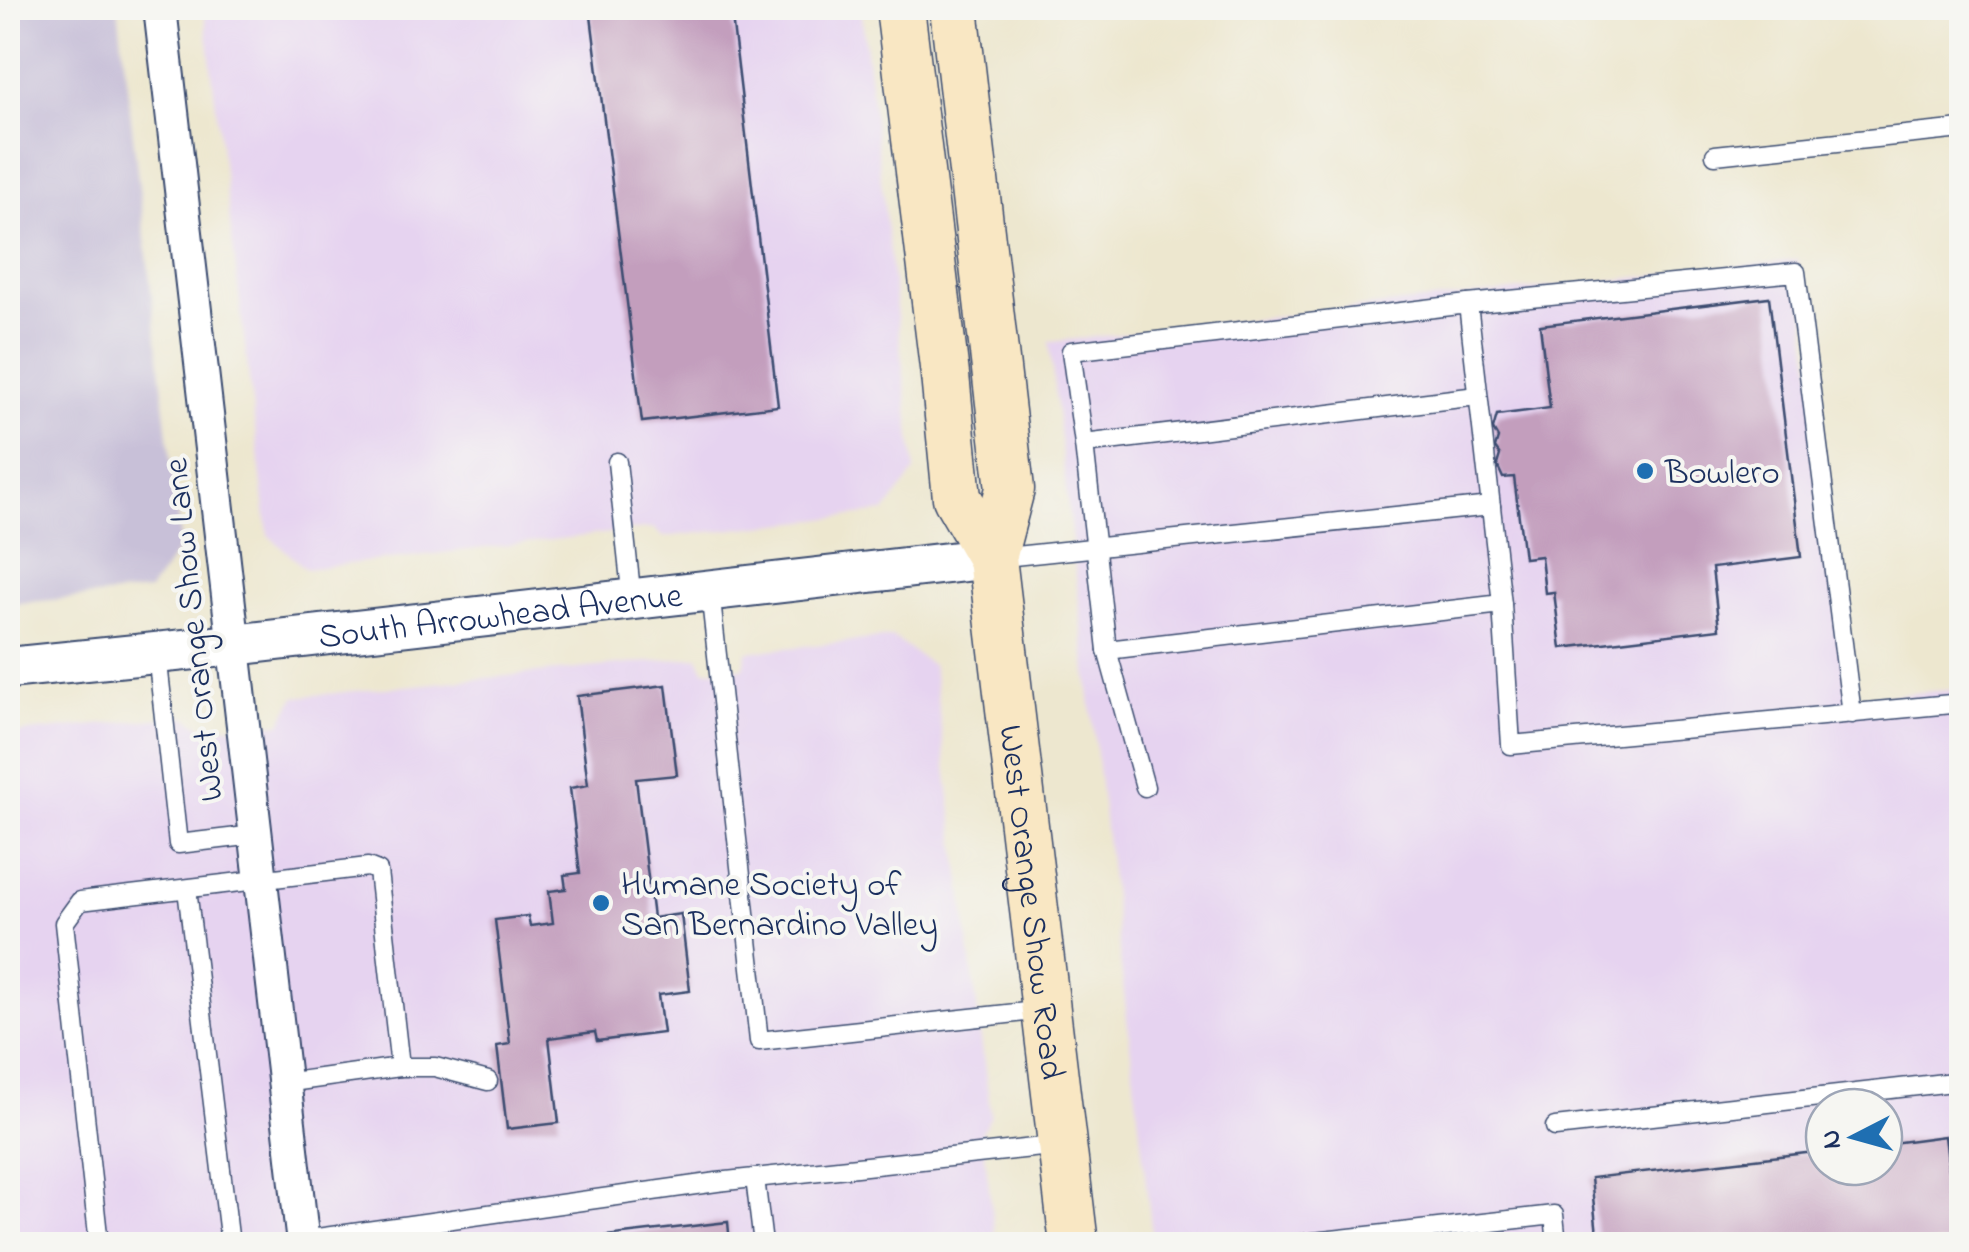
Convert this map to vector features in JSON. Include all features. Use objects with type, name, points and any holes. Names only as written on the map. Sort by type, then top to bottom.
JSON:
[{"type":"main road","name":"West Orange Show Road","points":[[900,8],[957,498],[992,558]]},
{"type":"main road","name":"West Orange Show Road","points":[[954,8],[1010,489],[992,558],[1074,1244]]},
{"type":"street","name":"West Orange Show Lane","points":[[160,8],[303,1242]]},
{"type":"street","name":"South Arrowhead Avenue","points":[[8,668],[234,646],[992,558]]},
{"type":"lane","points":[[1715,155],[1962,128]]},
{"type":"lane","points":[[1145,786],[1107,650],[1072,351],[1468,304],[1796,272],[1852,714]]},
{"type":"lane","points":[[1468,304],[1502,604],[1511,746],[1962,703]]},
{"type":"lane","points":[[1084,444],[1477,396]]},
{"type":"lane","points":[[617,462],[632,600]]},
{"type":"lane","points":[[992,558],[1492,506]]},
{"type":"lane","points":[[710,591],[759,1041],[1046,1010]]},
{"type":"lane","points":[[1107,650],[1502,604]]},
{"type":"lane","points":[[157,654],[178,844],[255,834]]},
{"type":"lane","points":[[99,1244],[64,923],[80,901],[368,868],[378,871],[400,1067]]},
{"type":"lane","points":[[187,888],[230,1244]]},
{"type":"lane","points":[[284,1083],[400,1067],[435,1067],[488,1082]]},
{"type":"lane","points":[[1555,1127],[1962,1080]]},
{"type":"lane","points":[[303,1242],[755,1178],[1062,1144]]},
{"type":"lane","points":[[755,1178],[762,1244]]},
{"type":"lane","points":[[1296,1244],[1554,1215],[1557,1244]]},
{"type":"shaded area","points":[[8,8],[118,8],[181,546],[149,591],[8,604]]},
{"type":"shaded area","points":[[204,8],[861,8],[915,471],[885,512],[663,537],[653,528],[306,569],[268,535]]},
{"type":"shaded area","points":[[1798,260],[1852,698],[1961,689],[1961,1244],[1153,1244],[1049,342]]},
{"type":"shaded area","points":[[892,637],[933,666],[991,1116],[982,1131],[996,1244],[8,1244],[8,734],[185,716],[204,728],[281,723],[295,697],[698,657],[704,670],[744,668],[747,652]]},
{"type":"building","points":[[590,8],[731,8],[778,406],[642,422]]},
{"type":"building","name":"Bowlero","points":[[1769,297],[1801,557],[1712,568],[1719,629],[1561,648],[1554,592],[1545,593],[1541,556],[1524,558],[1514,477],[1503,478],[1497,465],[1500,455],[1495,448],[1498,438],[1493,429],[1497,415],[1550,408],[1540,325]]},
{"type":"building","name":"Humane Society of San Bernardino Valley","points":[[666,685],[677,775],[636,779],[653,918],[681,914],[690,991],[658,995],[663,1033],[597,1041],[595,1032],[549,1038],[559,1123],[507,1129],[497,1046],[510,1044],[495,920],[528,916],[530,926],[553,923],[549,891],[566,889],[564,875],[580,873],[570,788],[588,785],[577,696]]},
{"type":"building","points":[[1945,1136],[1958,1244],[1598,1244],[1591,1178],[1804,1153],[1804,1187],[1904,1187],[1904,1141]]},
{"type":"building","points":[[728,1222],[730,1244],[553,1244],[553,1242]]},
{"type":"place","name":"Bowlero","points":[[1645,471]]},
{"type":"place","name":"Humane Society of San Bernardino Valley","points":[[601,903]]}]
